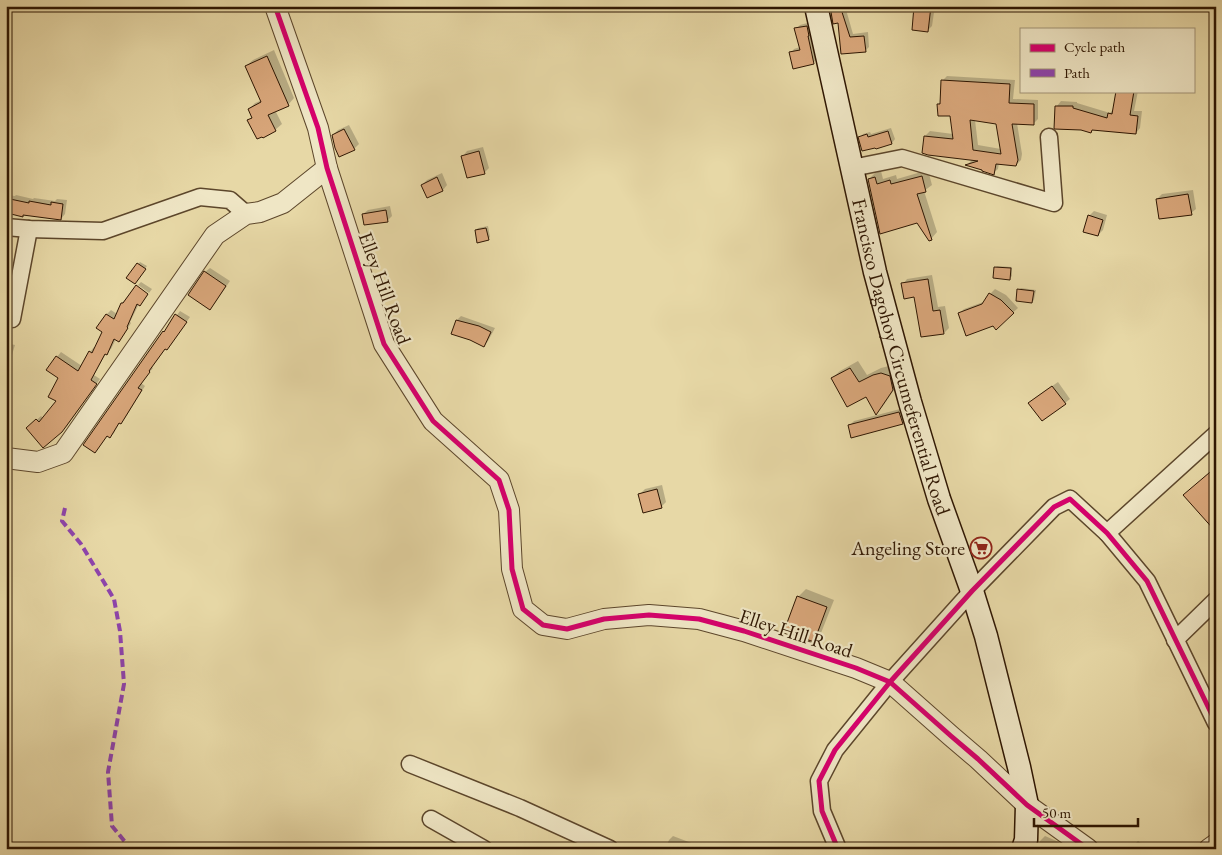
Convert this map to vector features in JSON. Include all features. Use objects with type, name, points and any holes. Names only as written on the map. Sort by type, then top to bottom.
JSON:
[{"type":"main road","name":"Francisco Dagohoy Circumeferential Road","points":[[816,6],[875,272],[910,402],[939,499],[986,636],[1019,767],[1026,806],[1026,840],[1023,849]]},
{"type":"street","name":"Elley Hill Road","points":[[275,6],[318,128],[327,168],[384,344],[433,421],[499,480],[509,510],[512,569],[523,609],[543,625],[567,629],[604,619],[650,615],[698,619],[744,631],[856,668],[890,682],[978,759],[1026,806],[1088,849]]},
{"type":"street","points":[[852,168],[902,158],[1054,203],[1049,137]]},
{"type":"street","points":[[6,458],[38,462],[63,453],[215,235],[246,214],[260,212],[283,203],[327,168]]},
{"type":"street","points":[[6,227],[103,231],[200,197],[230,200],[246,214]]},
{"type":"street","points":[[6,319],[12,319],[30,229]]},
{"type":"street","points":[[1108,533],[1216,434]]},
{"type":"street","points":[[838,849],[822,811],[820,781],[835,750],[890,682],[972,591],[1054,508],[1070,499],[1108,533],[1147,582],[1216,723]]},
{"type":"street","points":[[1175,640],[1216,600]]},
{"type":"street","points":[[410,764],[520,808],[610,849]]},
{"type":"street","points":[[431,818],[484,849]]},
{"type":"street","points":[[1209,849],[1216,844]]},
{"type":"building","points":[[914,6],[931,6],[928,32],[912,30]]},
{"type":"building","points":[[841,9],[850,37],[864,36],[866,52],[841,54],[838,23],[833,24],[831,12]]},
{"type":"building","points":[[807,26],[814,64],[793,69],[789,52],[800,50],[794,28]]},
{"type":"building","points":[[267,56],[289,106],[268,115],[276,131],[257,139],[247,120],[252,118],[248,109],[261,102],[245,66]]},
{"type":"building","points":[[941,80],[1010,84],[1009,103],[1034,104],[1034,125],[1012,124],[1018,160],[1016,166],[996,164],[994,175],[965,165],[978,161],[922,153],[924,136],[953,139],[950,116],[938,116],[937,104],[940,104]],"holes":[[[970,120],[996,124],[1001,154],[973,150]]]},
{"type":"building","points":[[1116,92],[1134,92],[1130,115],[1138,116],[1136,134],[1092,130],[1091,133],[1081,130],[1054,129],[1055,106],[1073,106],[1073,108],[1107,118],[1108,113],[1112,114]]},
{"type":"building","points":[[344,129],[355,150],[339,157],[332,135]]},
{"type":"building","points":[[888,131],[892,144],[862,151],[858,137],[867,134],[868,137]]},
{"type":"building","points":[[479,151],[485,174],[467,178],[461,156]]},
{"type":"building","points":[[922,176],[926,192],[917,194],[932,240],[929,241],[917,223],[880,234],[868,179],[875,177],[877,184],[890,180],[891,184]]},
{"type":"building","points":[[437,177],[443,191],[427,198],[421,185]]},
{"type":"building","points":[[1188,194],[1192,215],[1159,219],[1156,199]]},
{"type":"building","points":[[10,199],[29,203],[29,201],[51,205],[51,202],[63,204],[61,220],[23,215],[23,217],[7,213]]},
{"type":"building","points":[[386,210],[388,222],[364,225],[362,214]]},
{"type":"building","points":[[1088,215],[1103,220],[1098,236],[1083,232]]},
{"type":"building","points":[[486,228],[489,240],[477,243],[475,230]]},
{"type":"building","points":[[137,263],[146,269],[135,284],[126,278]]},
{"type":"building","points":[[994,267],[1011,268],[1010,280],[993,278]]},
{"type":"building","points":[[204,271],[226,286],[210,310],[188,295]]},
{"type":"building","points":[[928,279],[933,311],[940,310],[944,334],[921,337],[914,297],[904,299],[901,283]]},
{"type":"building","points":[[136,285],[148,294],[140,306],[137,304],[128,328],[119,342],[114,339],[107,355],[105,354],[91,380],[97,384],[62,432],[43,448],[26,428],[36,419],[39,422],[56,401],[48,397],[58,378],[46,370],[56,356],[78,371],[89,351],[92,353],[102,332],[96,328],[106,314],[114,319],[121,303],[123,303]]},
{"type":"building","points":[[1017,289],[1034,291],[1032,303],[1016,301]]},
{"type":"building","points":[[989,293],[1001,300],[1014,313],[996,330],[993,326],[966,336],[958,313],[982,304]]},
{"type":"building","points":[[175,314],[187,322],[167,350],[165,349],[138,388],[142,390],[121,424],[119,423],[110,438],[107,436],[95,453],[83,445]]},
{"type":"building","points":[[456,320],[479,326],[491,332],[484,347],[451,334]]},
{"type":"building","points":[[850,368],[859,382],[881,373],[890,376],[893,390],[876,415],[866,397],[847,407],[831,378]]},
{"type":"building","points":[[1052,386],[1066,404],[1042,421],[1028,403]]},
{"type":"building","points":[[899,412],[903,424],[851,438],[848,425]]},
{"type":"building","points":[[1216,467],[1216,532],[1183,495]]},
{"type":"building","points":[[657,489],[662,508],[643,513],[638,494]]},
{"type":"building","points":[[797,596],[827,607],[814,642],[784,631]]},
{"type":"marked path","points":[[65,508],[62,521],[81,544],[114,599],[120,631],[124,684],[108,772],[112,826],[131,849]]},
{"type":"cycle path","points":[[275,6],[318,128],[327,168],[384,344],[433,421],[499,480],[509,510],[512,569],[523,609],[543,625],[567,629],[604,619],[649,615],[699,619],[744,631],[856,668],[890,682],[1027,805],[1088,849]]},
{"type":"cycle path","points":[[838,849],[822,811],[819,781],[835,750],[890,682],[972,591],[1054,507],[1070,499],[1107,533],[1147,581],[1216,723]]},
{"type":"place","name":"Angeling Store","points":[[981,548]]}]
